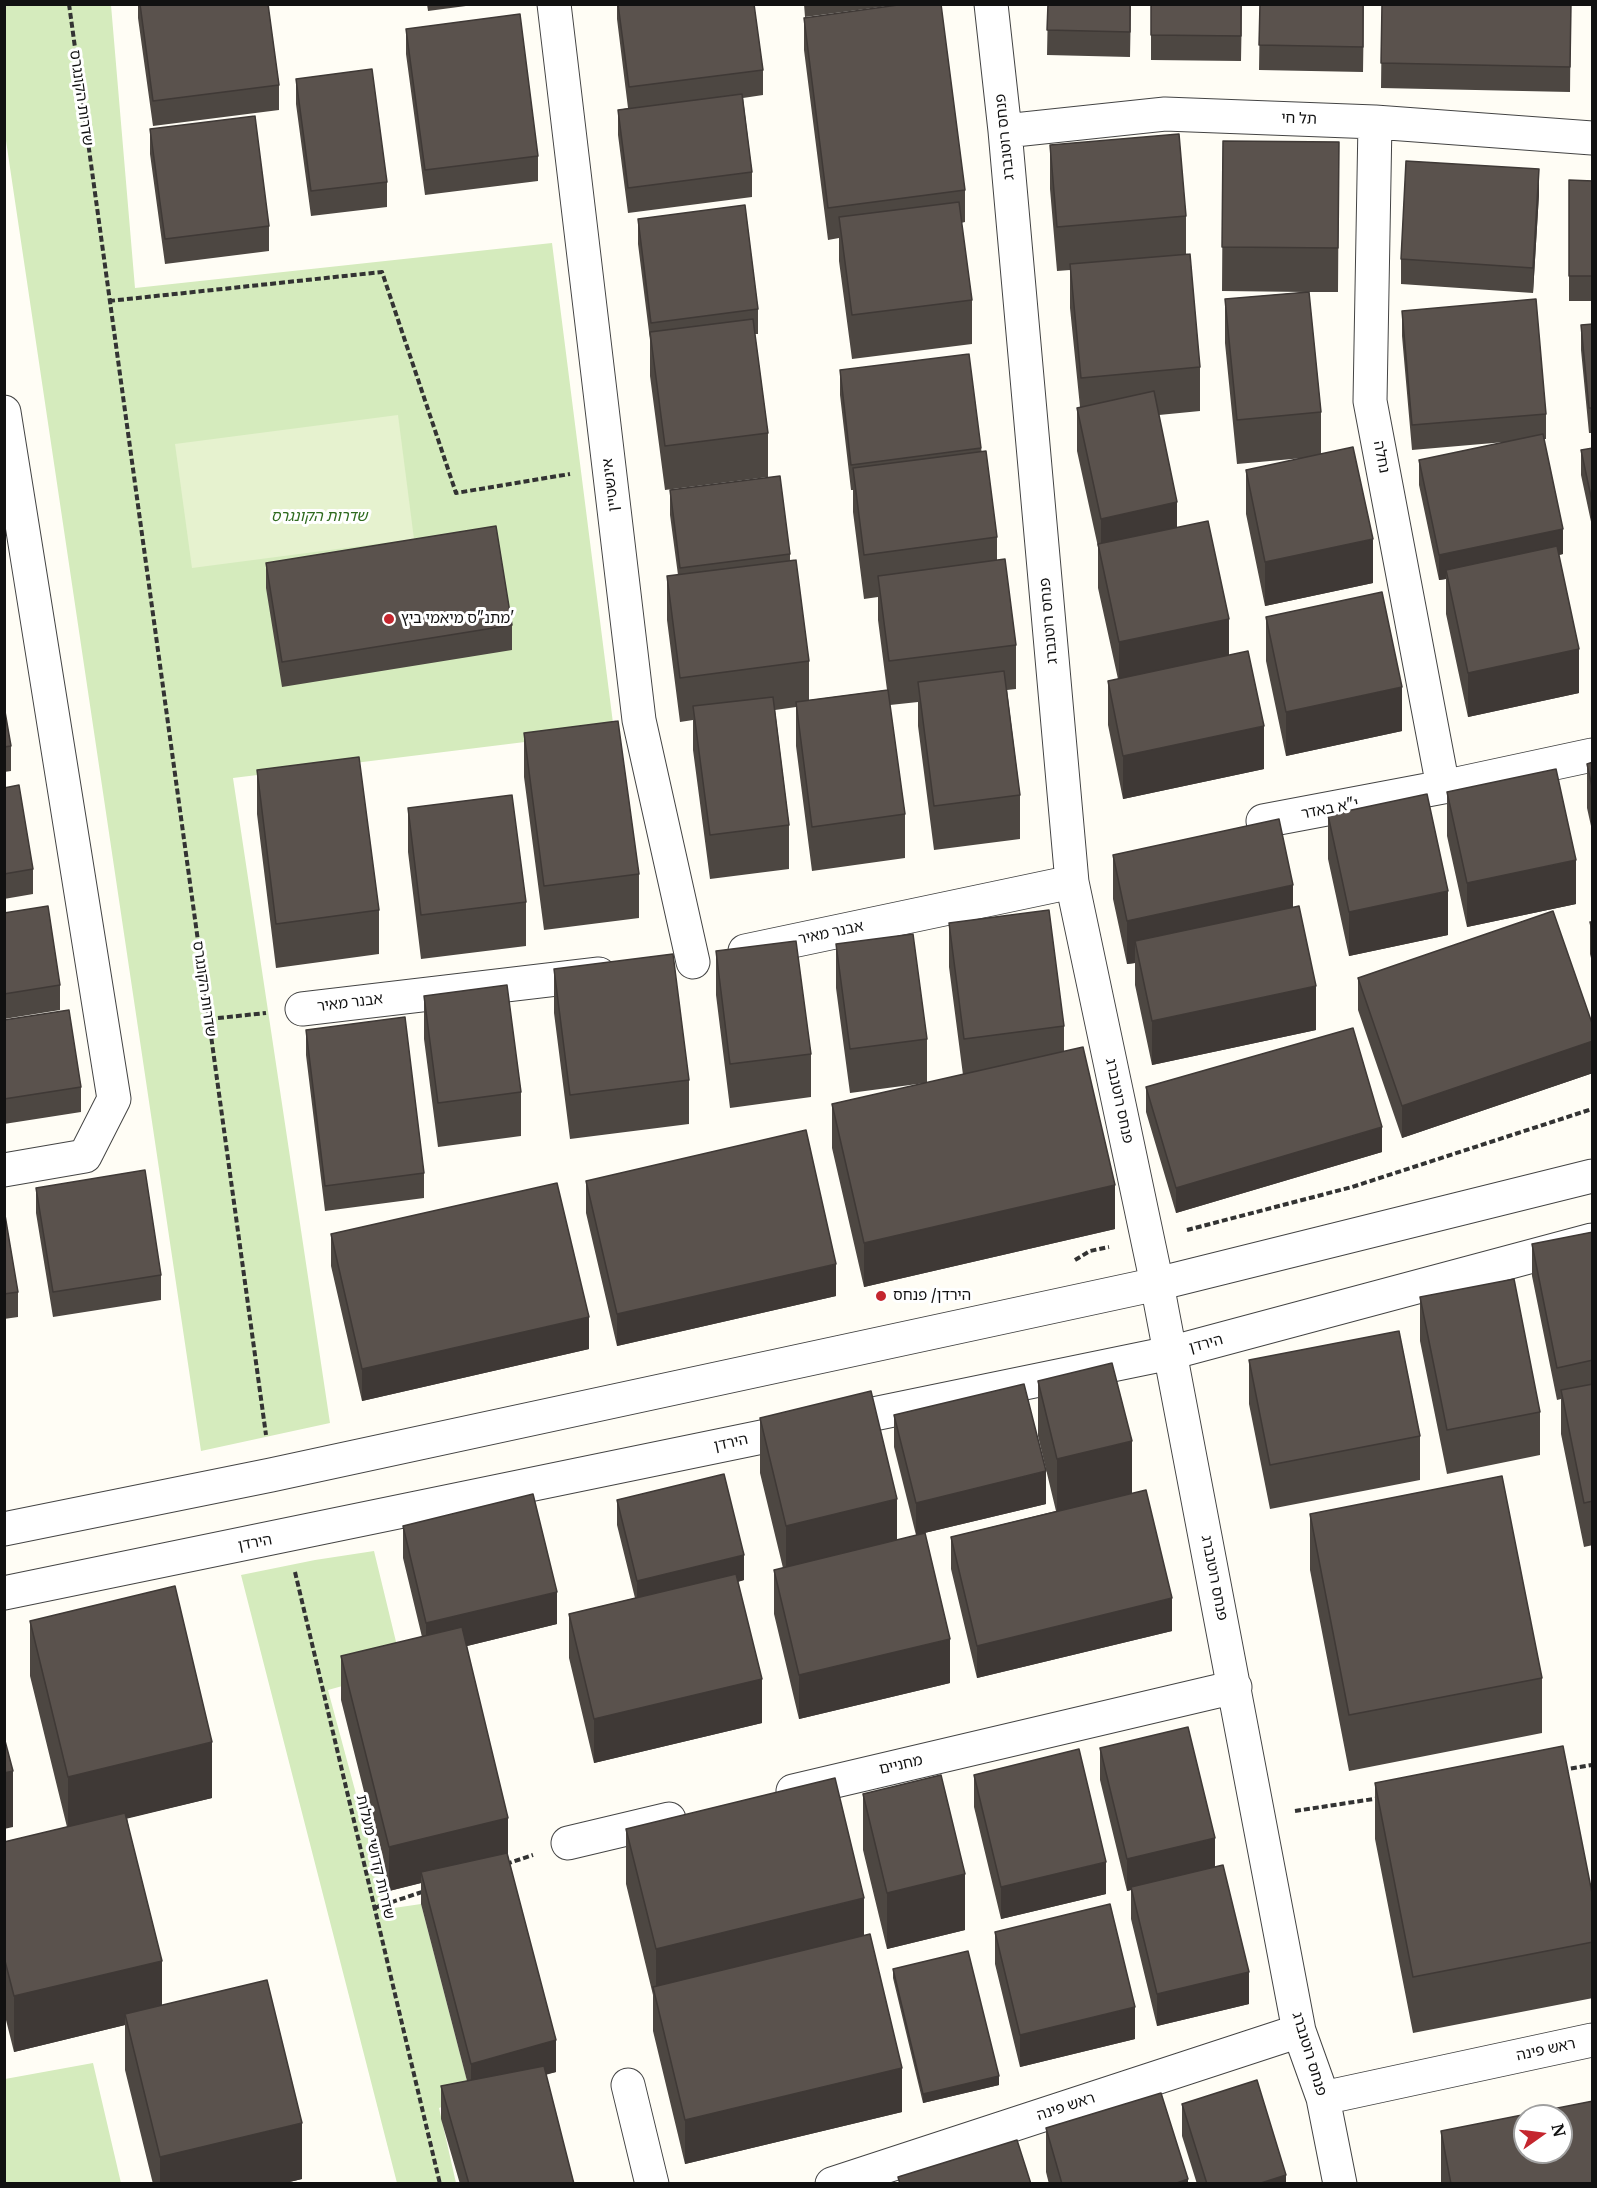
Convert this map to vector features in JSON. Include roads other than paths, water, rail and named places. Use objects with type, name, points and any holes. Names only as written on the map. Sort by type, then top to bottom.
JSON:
[{"type":"street","name":"אינשטיין","points":[[554,4],[639,720],[681,964]]},
{"type":"street","name":"פנחס רוטנברג","points":[[991,4],[1005,131],[1072,882],[1157,1284],[1299,2031],[1323,2098],[1340,2184]]},
{"type":"street","name":"תל חי","points":[[1005,131],[1165,114],[1375,122],[1593,138]]},
{"type":"street","name":"נחלה","points":[[1375,122],[1371,401],[1443,787]]},
{"type":"street","points":[[4,412],[114,1099],[85,1156],[4,1170]]},
{"type":"street","name":"י\"א באדר","points":[[1263,821],[1443,787],[1593,755]]},
{"type":"street","name":"אבנר מאיר","points":[[681,964],[1072,882]]},
{"type":"street","name":"אבנר מאיר","points":[[302,1009],[634,969]]},
{"type":"street","points":[[4,1529],[271,1475],[1157,1284],[1593,1176]]},
{"type":"street","name":"הירדן","points":[[4,1593],[286,1537],[425,1505],[1170,1353],[1593,1240]]},
{"type":"street","name":"מחניים","points":[[764,1797],[1235,1687]]},
{"type":"street","points":[[568,1843],[694,1814]]},
{"type":"street","name":"ראש פינה","points":[[832,2184],[1299,2031]]},
{"type":"street","name":"ראש פינה","points":[[1323,2098],[1593,2040]]},
{"type":"street","points":[[628,2085],[652,2184]]},
{"type":"place","name":"מתנ\"ס מיאמי ביץ'","points":[[389,619]]},
{"type":"place","name":"הירדן/ פנחס","points":[[881,1296]]},
{"type":"park label","name":"שדרות הקונגרס","points":[[319,517]]}]
